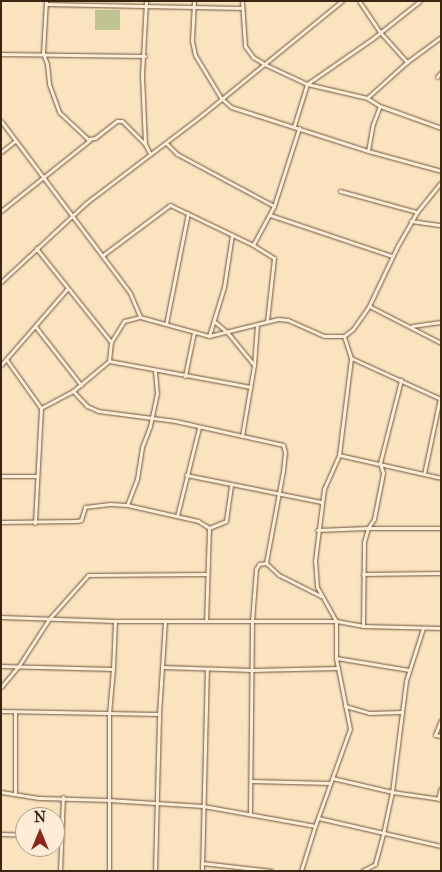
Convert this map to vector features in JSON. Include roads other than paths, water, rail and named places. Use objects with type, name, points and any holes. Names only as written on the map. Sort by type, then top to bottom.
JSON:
[{"type":"street","points":[[145,144],[142,75],[145,56],[146,1]]},
{"type":"street","points":[[194,1],[192,41],[194,49],[221,98],[233,108],[368,151],[441,171]]},
{"type":"street","points":[[242,1],[246,46],[253,57],[307,84],[367,98],[380,106],[441,128]]},
{"type":"street","points":[[1,282],[72,216],[342,1]]},
{"type":"street","points":[[359,1],[380,32],[407,62]]},
{"type":"street","points":[[294,126],[307,84],[420,1]]},
{"type":"street","points":[[90,140],[60,112],[48,84],[47,64],[43,53],[46,3],[242,8]]},
{"type":"street","points":[[367,98],[407,62],[441,38]]},
{"type":"street","points":[[1,54],[43,53],[145,56]]},
{"type":"street","points":[[437,77],[441,72]]},
{"type":"street","points":[[368,151],[373,124],[380,106]]},
{"type":"street","points":[[1,121],[130,292],[140,317]]},
{"type":"street","points":[[1,211],[90,140],[117,121],[122,121],[145,144],[150,154]]},
{"type":"street","points":[[253,245],[274,206],[299,128]]},
{"type":"street","points":[[1,152],[16,140]]},
{"type":"street","points":[[166,143],[177,154],[274,206]]},
{"type":"street","points":[[41,408],[82,385],[109,361],[111,342],[124,321],[140,317],[209,336],[267,321],[288,320],[324,336],[344,336],[353,329],[369,306],[392,256],[411,221],[441,182]]},
{"type":"street","points":[[340,191],[417,212]]},
{"type":"street","points":[[103,255],[170,205],[253,245],[274,258],[267,321]]},
{"type":"street","points":[[166,324],[188,213]]},
{"type":"street","points":[[270,215],[392,256]]},
{"type":"street","points":[[411,221],[441,225]]},
{"type":"street","points":[[209,336],[224,287],[232,235]]},
{"type":"street","points":[[36,248],[111,342]]},
{"type":"street","points":[[1,365],[67,289]]},
{"type":"street","points":[[369,306],[389,318],[441,343]]},
{"type":"street","points":[[214,322],[227,332],[254,365]]},
{"type":"street","points":[[410,327],[441,322]]},
{"type":"street","points":[[242,436],[254,365],[257,325]]},
{"type":"street","points":[[35,326],[82,385]]},
{"type":"street","points":[[185,376],[194,332]]},
{"type":"street","points":[[301,871],[350,729],[336,658],[336,621],[316,584],[317,530],[326,484],[338,455],[351,358],[344,336]]},
{"type":"street","points":[[351,358],[441,399],[424,474]]},
{"type":"street","points":[[6,359],[41,408],[35,523]]},
{"type":"street","points":[[109,361],[251,387]]},
{"type":"street","points":[[127,505],[137,479],[142,447],[157,394],[155,370]]},
{"type":"street","points":[[363,626],[364,542],[368,528],[374,519],[383,473],[380,463],[401,380]]},
{"type":"street","points":[[73,391],[87,406],[98,410],[152,417],[280,444],[284,447],[266,564]]},
{"type":"street","points":[[177,516],[199,428]]},
{"type":"street","points":[[338,455],[441,478]]},
{"type":"street","points":[[186,475],[322,502]]},
{"type":"street","points":[[1,476],[36,476]]},
{"type":"street","points":[[209,528],[226,521],[231,484]]},
{"type":"street","points":[[1,522],[80,521],[85,507],[127,505],[198,521],[209,528]]},
{"type":"street","points":[[206,622],[209,528]]},
{"type":"street","points":[[317,530],[441,528]]},
{"type":"street","points":[[250,814],[252,621],[256,569],[259,564],[266,564],[279,575],[322,596]]},
{"type":"street","points":[[1,687],[18,667],[48,619],[90,574],[207,574]]},
{"type":"street","points":[[363,574],[441,574]]},
{"type":"street","points":[[1,617],[164,622],[336,621],[363,626],[441,628]]},
{"type":"street","points":[[109,871],[109,714],[114,668],[115,621]]},
{"type":"street","points":[[155,871],[159,714],[164,622]]},
{"type":"street","points":[[362,871],[374,864],[383,834],[392,792],[409,670],[423,628]]},
{"type":"street","points":[[336,658],[409,670]]},
{"type":"street","points":[[1,666],[114,668]]},
{"type":"street","points":[[162,667],[252,670],[338,668]]},
{"type":"street","points":[[202,871],[202,806],[207,669]]},
{"type":"street","points":[[345,706],[369,713],[402,712]]},
{"type":"street","points":[[1,711],[159,714]]},
{"type":"street","points":[[15,712],[15,792]]},
{"type":"street","points":[[441,720],[436,735],[441,736]]},
{"type":"street","points":[[332,778],[392,792],[440,799],[441,788]]},
{"type":"street","points":[[251,781],[330,783]]},
{"type":"street","points":[[1,792],[15,792],[39,798],[202,806],[315,826]]},
{"type":"street","points":[[63,798],[63,807]]},
{"type":"street","points":[[318,818],[441,846]]},
{"type":"street","points":[[1,834],[15,835]]},
{"type":"street","points":[[60,857],[60,871]]},
{"type":"street","points":[[202,863],[272,871]]}]
